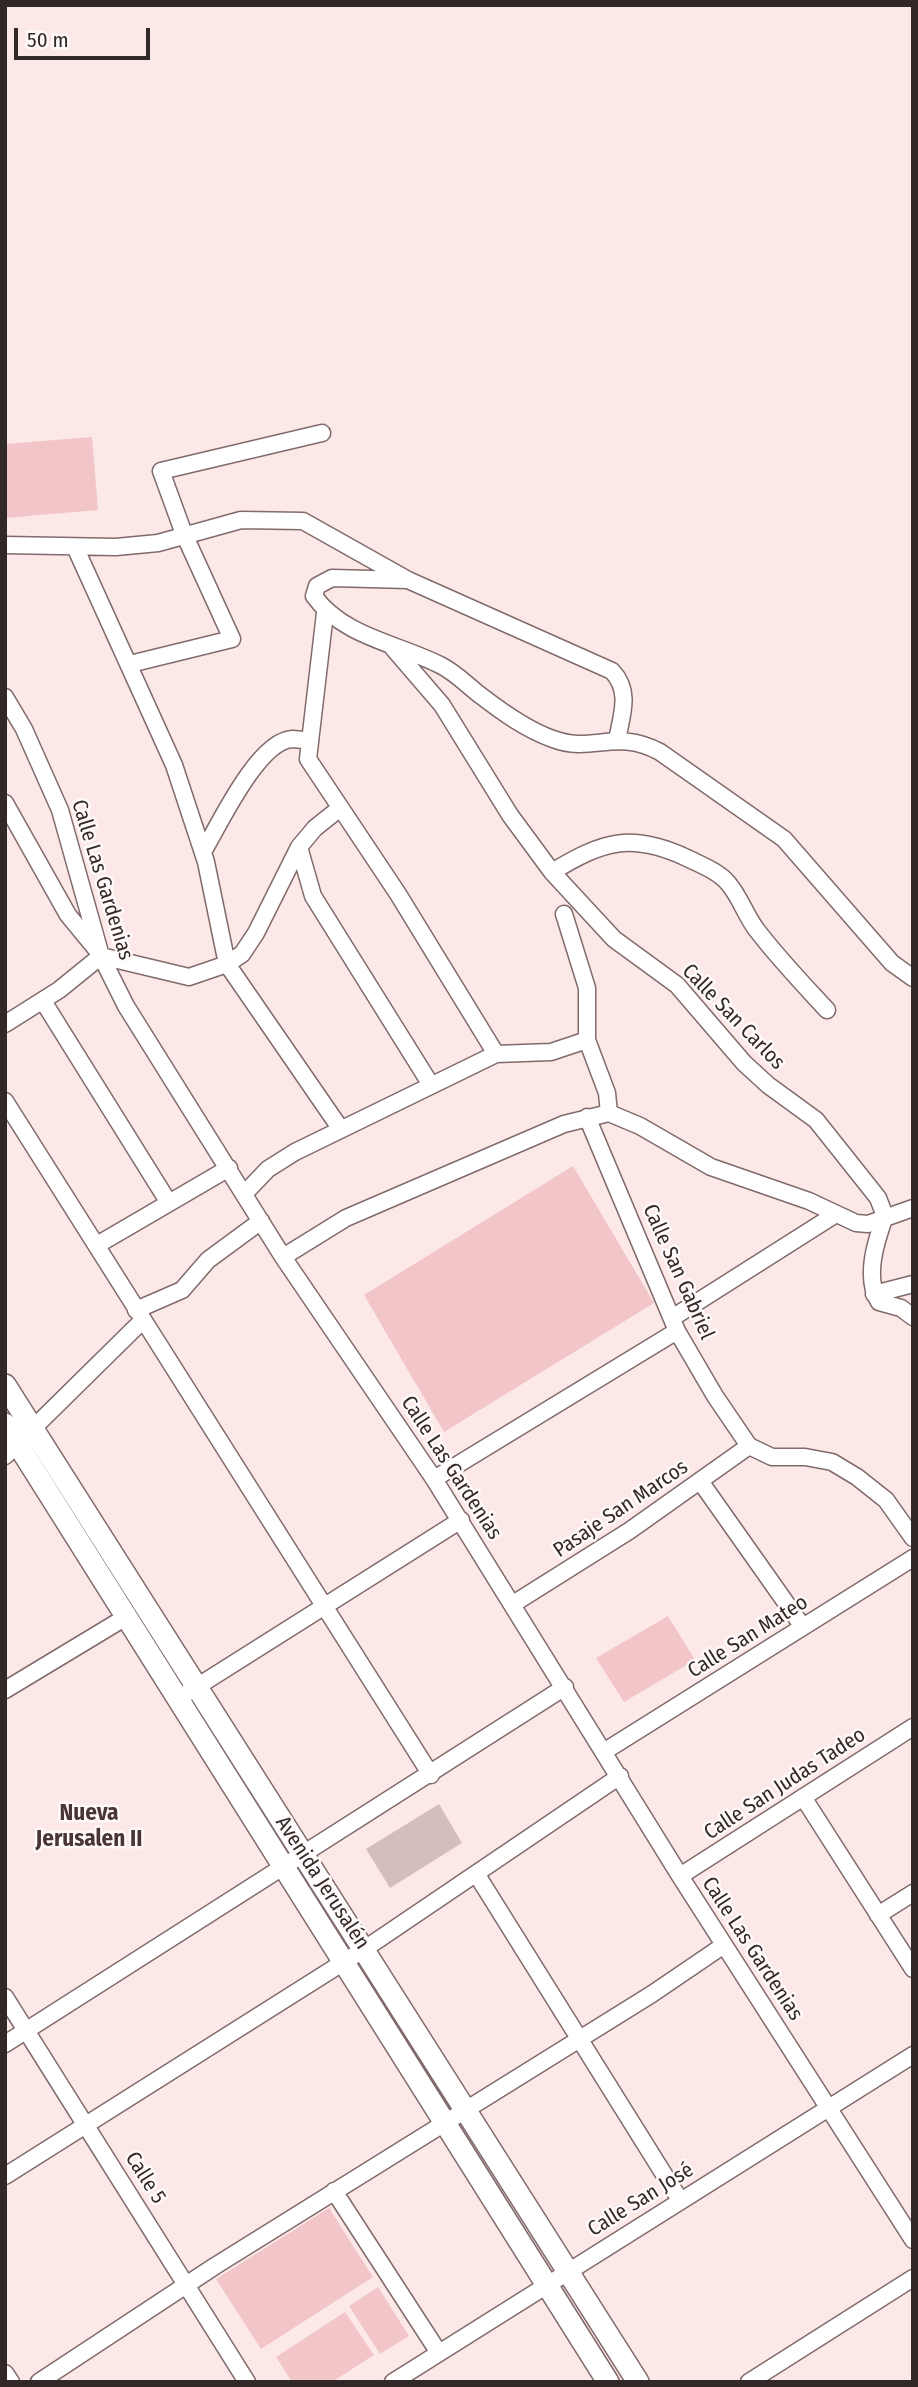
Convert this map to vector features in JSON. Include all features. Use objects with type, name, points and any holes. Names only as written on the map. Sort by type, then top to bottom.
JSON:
[{"type":"street","points":[[130,664],[232,639],[184,534],[161,471],[322,433]]},
{"type":"street","points":[[5,545],[76,548],[158,543],[241,520],[303,521],[408,580],[612,671],[623,682],[625,692],[617,740]]},
{"type":"street","points":[[76,548],[174,765],[203,852],[227,964],[340,1128]]},
{"type":"street","points":[[408,580],[332,578],[317,586],[314,596],[325,613],[393,648],[442,666],[509,716],[552,739],[576,746],[617,740],[641,742],[660,752],[784,839],[892,963],[913,978]]},
{"type":"street","points":[[325,613],[308,759],[398,894],[496,1054]]},
{"type":"street","name":"Calle San Carlos","points":[[393,648],[442,705],[510,815],[552,872],[614,939],[677,985],[744,1063],[816,1119],[877,1198],[885,1216]]},
{"type":"street","name":"Calle Las Gardenias","points":[[5,696],[24,729],[60,810],[101,956],[125,1006],[283,1257],[461,1520],[680,1876],[913,2240]]},
{"type":"street","points":[[203,852],[250,772],[270,750],[290,739],[308,741]]},
{"type":"street","points":[[5,803],[68,915],[101,956],[189,977],[227,964],[242,954],[256,933],[299,847],[315,828],[340,808]]},
{"type":"street","points":[[552,872],[609,843],[626,841],[650,843],[714,871],[727,880],[755,927],[777,956],[827,1010]]},
{"type":"street","points":[[299,847],[313,896],[431,1084]]},
{"type":"street","points":[[564,914],[587,988],[587,1040],[607,1093],[609,1114]]},
{"type":"street","points":[[5,1024],[43,1000],[101,956]]},
{"type":"street","points":[[43,1000],[169,1203]]},
{"type":"street","points":[[245,1193],[268,1169],[340,1128],[496,1054],[551,1052],[587,1040]]},
{"type":"street","points":[[5,1101],[431,1775]]},
{"type":"street","points":[[283,1257],[346,1218],[587,1117],[609,1114],[640,1126],[711,1167],[809,1200],[856,1223],[867,1224],[913,1208]]},
{"type":"street","name":"Calle San Gabriel","points":[[587,1117],[674,1324],[715,1396],[750,1446]]},
{"type":"street","points":[[97,1245],[229,1168]]},
{"type":"street","points":[[434,1479],[674,1324],[836,1214]]},
{"type":"street","points":[[885,1216],[875,1242],[874,1294],[879,1302],[901,1308],[913,1317]]},
{"type":"street","points":[[12,1450],[139,1315],[183,1290],[208,1260],[261,1221]]},
{"type":"street","points":[[874,1294],[913,1284]]},
{"type":"street","name":"Avenida Jerusalén","points":[[5,1385],[304,1856],[366,1948],[638,2382]]},
{"type":"street","name":"Avenida Jerusalén","points":[[5,1424],[12,1450],[126,1617],[608,2382]]},
{"type":"street","points":[[750,1446],[772,1457],[805,1457],[832,1462],[857,1476],[886,1500],[913,1538]]},
{"type":"street","name":"Pasaje San Marcos","points":[[513,1604],[629,1531],[750,1446]]},
{"type":"street","points":[[701,1481],[803,1627]]},
{"type":"street","points":[[177,1699],[461,1520]]},
{"type":"street","name":"Calle San Mateo","points":[[605,1751],[913,1559]]},
{"type":"street","points":[[5,1690],[126,1617]]},
{"type":"street","points":[[5,2044],[304,1856],[565,1687]]},
{"type":"street","name":"Calle San Judas Tadeo","points":[[680,1876],[913,1727]]},
{"type":"street","points":[[5,2176],[345,1962],[620,1776]]},
{"type":"street","points":[[803,1797],[913,1969]]},
{"type":"street","points":[[477,1875],[680,2200]]},
{"type":"street","points":[[878,1915],[913,1893]]},
{"type":"street","points":[[39,2382],[334,2191],[652,1994],[724,1945]]},
{"type":"street","name":"Calle 5","points":[[5,1997],[88,2125],[247,2382]]},
{"type":"street","name":"Calle San José","points":[[393,2382],[913,2055]]},
{"type":"street","points":[[334,2191],[439,2353]]},
{"type":"street","points":[[749,2382],[913,2278]]},
{"type":"street","points":[[5,2373],[11,2382]]},
{"type":"shaded area","points":[[92,437],[98,510],[5,518],[5,444]]},
{"type":"shaded area","points":[[573,1166],[654,1303],[444,1432],[364,1295]]},
{"type":"shaded area","points":[[668,1616],[695,1660],[624,1702],[596,1658]]},
{"type":"shaded area","points":[[329,2208],[373,2277],[261,2349],[216,2279]]},
{"type":"shaded area","points":[[378,2287],[409,2336],[380,2354],[349,2306]]},
{"type":"shaded area","points":[[345,2312],[374,2355],[332,2382],[292,2382],[276,2357]]},
{"type":"building","points":[[439,1804],[462,1843],[390,1888],[366,1849]]},
{"type":"district","name":"Nueva Jerusalen II","points":[[89,1827]]}]
